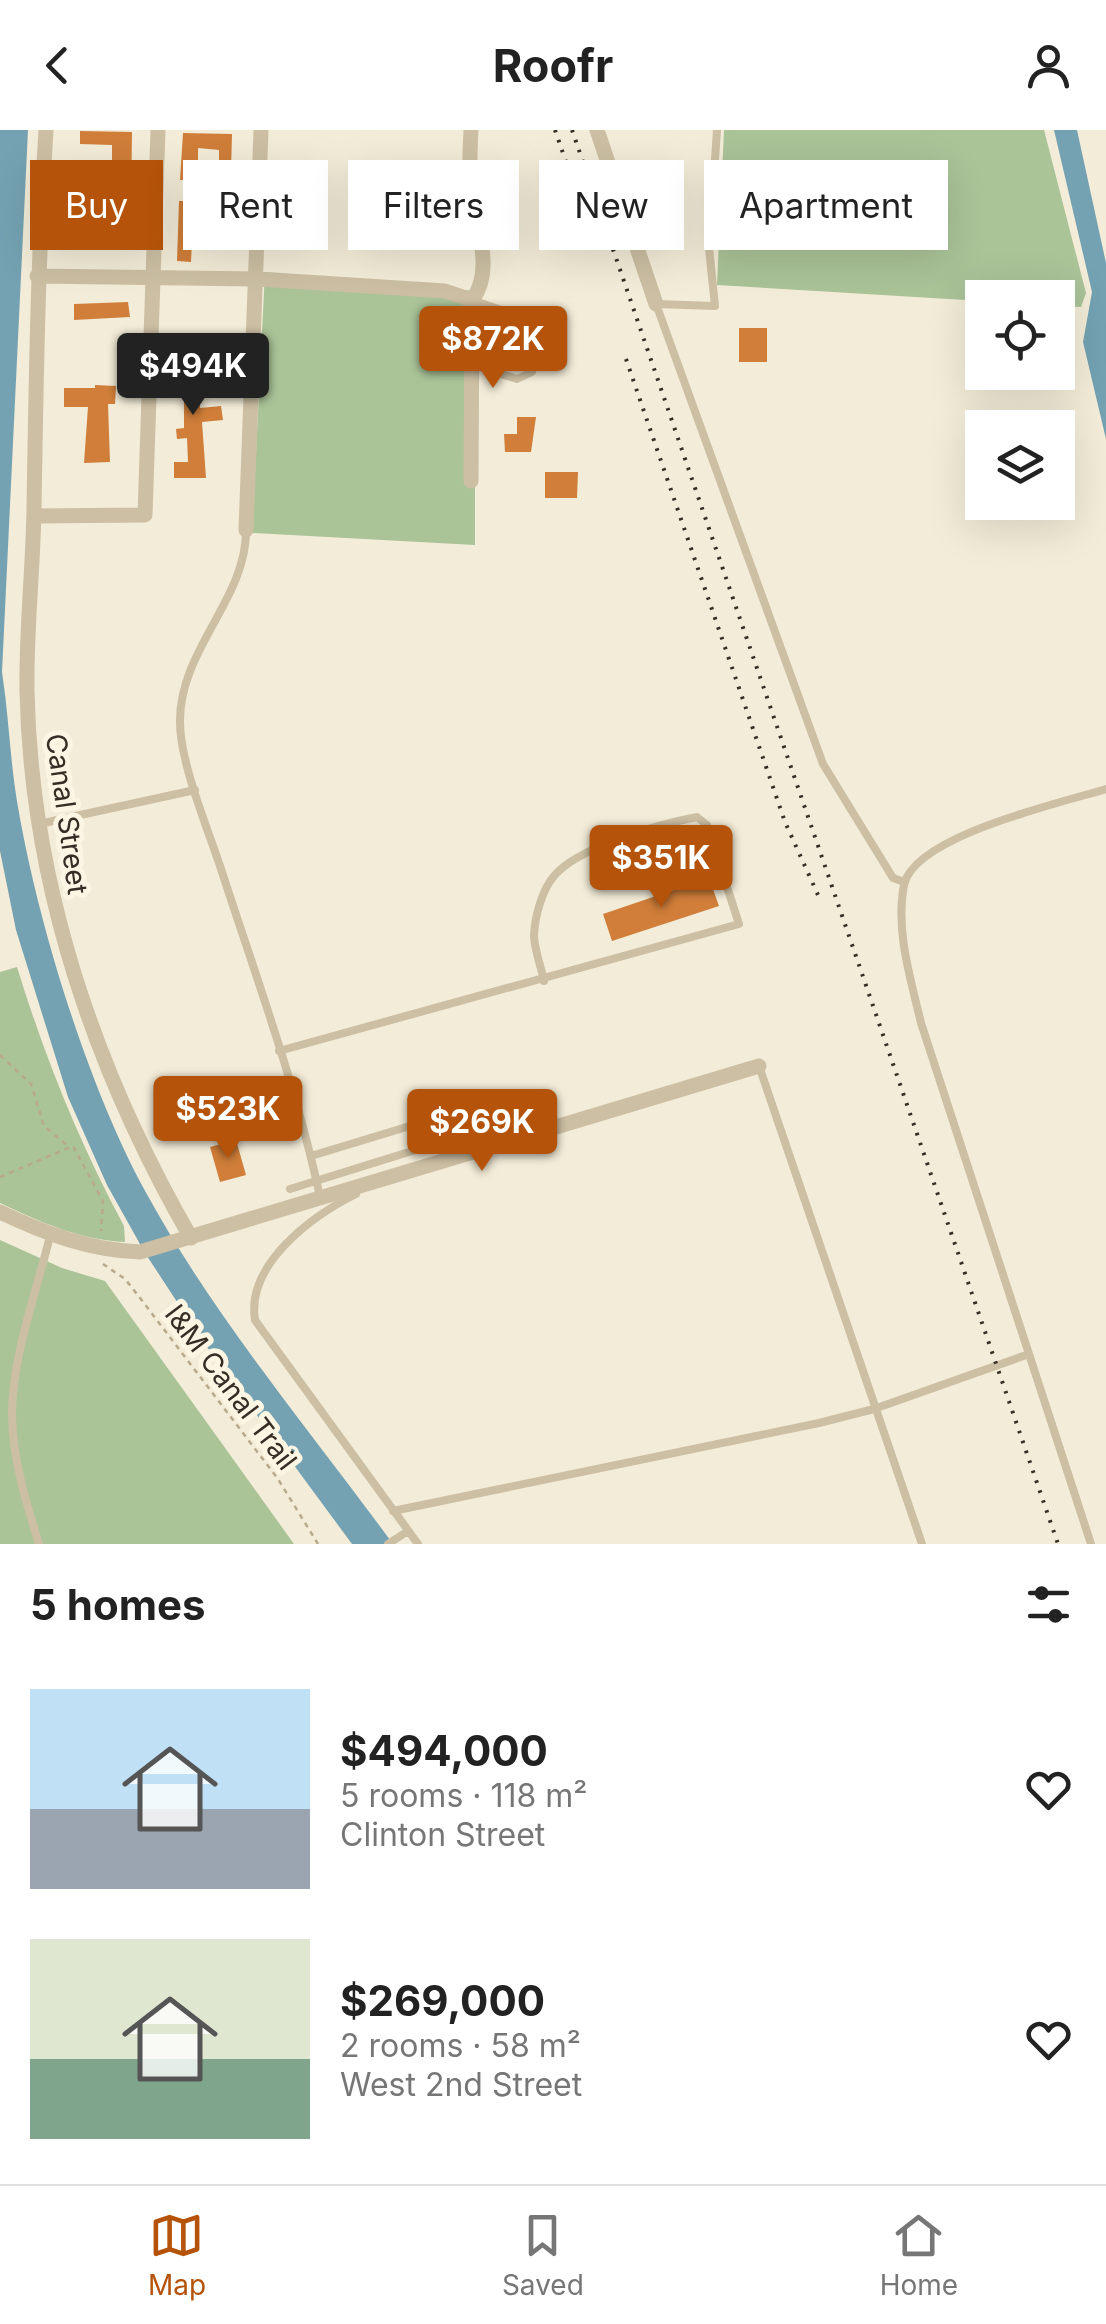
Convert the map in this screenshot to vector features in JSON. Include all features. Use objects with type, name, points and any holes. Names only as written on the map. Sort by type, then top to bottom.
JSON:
[{"type":"street","name":"Canal Street","points":[[46,130],[37,276],[27,690],[40,824],[52,895],[76,982],[136,1133],[191,1238]]},
{"type":"street","points":[[34,516],[145,515],[158,130]]},
{"type":"street","points":[[246,530],[261,130]]},
{"type":"street","points":[[471,130],[470,184],[483,257],[482,286],[472,300],[471,482]]},
{"type":"street","points":[[596,130],[656,304]]},
{"type":"street","points":[[37,276],[258,279],[445,291],[472,300]]},
{"type":"street","points":[[0,1212],[50,1236],[100,1249],[140,1252],[191,1238],[318,1189],[387,1178],[759,1066]]},
{"type":"lane","points":[[717,130],[709,248],[714,306],[656,304],[823,764],[893,878],[904,882]]},
{"type":"lane","points":[[471,364],[517,380],[532,372],[534,342],[528,318],[472,300]]},
{"type":"lane","points":[[246,530],[246,548],[234,588],[210,624],[185,688],[180,723],[195,790],[279,1051],[318,1189]]},
{"type":"lane","points":[[1091,1544],[920,1023],[906,954],[904,882],[922,856],[949,840],[1106,789]]},
{"type":"lane","points":[[40,824],[195,790]]},
{"type":"lane","points":[[279,1051],[544,981],[740,924],[707,825],[697,817],[652,826],[592,852],[556,873],[543,894],[534,935],[544,981]]},
{"type":"lane","points":[[759,1066],[922,1544]]},
{"type":"lane","points":[[311,1156],[433,1119],[447,1160]]},
{"type":"lane","points":[[290,1189],[318,1189],[441,1142]]},
{"type":"lane","points":[[387,1178],[326,1210],[272,1261],[258,1279],[252,1304],[255,1320],[418,1544]]},
{"type":"lane","points":[[39,1544],[24,1494],[12,1416],[15,1379],[50,1236]]},
{"type":"lane","points":[[394,1510],[874,1409],[1029,1354]]},
{"type":"lane","points":[[388,1544],[408,1531]]},
{"type":"path","points":[[0,1055],[31,1084],[44,1126],[76,1149],[104,1200],[101,1234]]},
{"type":"path","points":[[0,1177],[68,1146]]},
{"type":"path","name":"I&M Canal Trail","points":[[102,1263],[125,1279],[137,1294],[278,1479],[318,1544]]},
{"type":"green space","points":[[724,130],[1044,130],[1086,293],[1081,307],[1075,307],[1075,280],[965,280],[965,300],[717,285],[719,250],[948,250],[948,160],[723,160]]},
{"type":"green space","points":[[265,272],[475,291],[475,545],[252,533]]},
{"type":"green space","points":[[17,967],[64,1099],[124,1226],[125,1242],[76,1234],[0,1203],[0,972]]},
{"type":"green space","points":[[0,1240],[62,1268],[105,1281],[294,1544],[0,1544]]},
{"type":"water","points":[[0,130],[28,130],[2,672],[18,807],[38,902],[85,1054],[144,1189],[231,1327],[393,1544],[352,1544],[204,1343],[145,1253],[107,1185],[68,1097],[16,930],[0,851]]},
{"type":"water","points":[[1054,130],[1077,130],[1106,263],[1106,439],[1083,342],[1092,292]]},
{"type":"building","points":[[80,131],[132,132],[132,160],[112,160],[112,145],[80,144]]},
{"type":"building","points":[[183,133],[232,134],[231,160],[219,160],[219,150],[198,148],[198,160],[183,160],[180,180]]},
{"type":"building","points":[[179,201],[183,201],[183,250],[192,250],[191,262],[177,261]]},
{"type":"building","points":[[128,302],[130,317],[74,320],[74,304]]},
{"type":"building","points":[[497,323],[522,325],[523,357],[497,357]]},
{"type":"building","points":[[739,328],[767,328],[767,362],[739,362]]},
{"type":"building","points":[[179,346],[194,347],[193,380],[200,380],[200,408],[221,406],[223,420],[202,422],[206,478],[174,478],[174,462],[188,462],[187,438],[177,439],[176,429],[184,428],[184,396],[178,396]]},
{"type":"building","points":[[116,386],[115,404],[108,404],[110,462],[84,463],[88,407],[64,407],[64,388]]},
{"type":"building","points":[[517,417],[536,417],[531,452],[505,452],[504,434],[517,434]]},
{"type":"building","points":[[545,472],[578,472],[577,498],[545,498]]},
{"type":"building","points":[[709,878],[719,906],[612,941],[603,914]]},
{"type":"building","points":[[236,1140],[246,1175],[220,1182],[210,1147]]},
{"type":"railway","points":[[555,130],[565,160]]},
{"type":"railway","points":[[572,130],[1058,1544]]},
{"type":"railway","points":[[626,359],[785,822],[818,895]]}]
